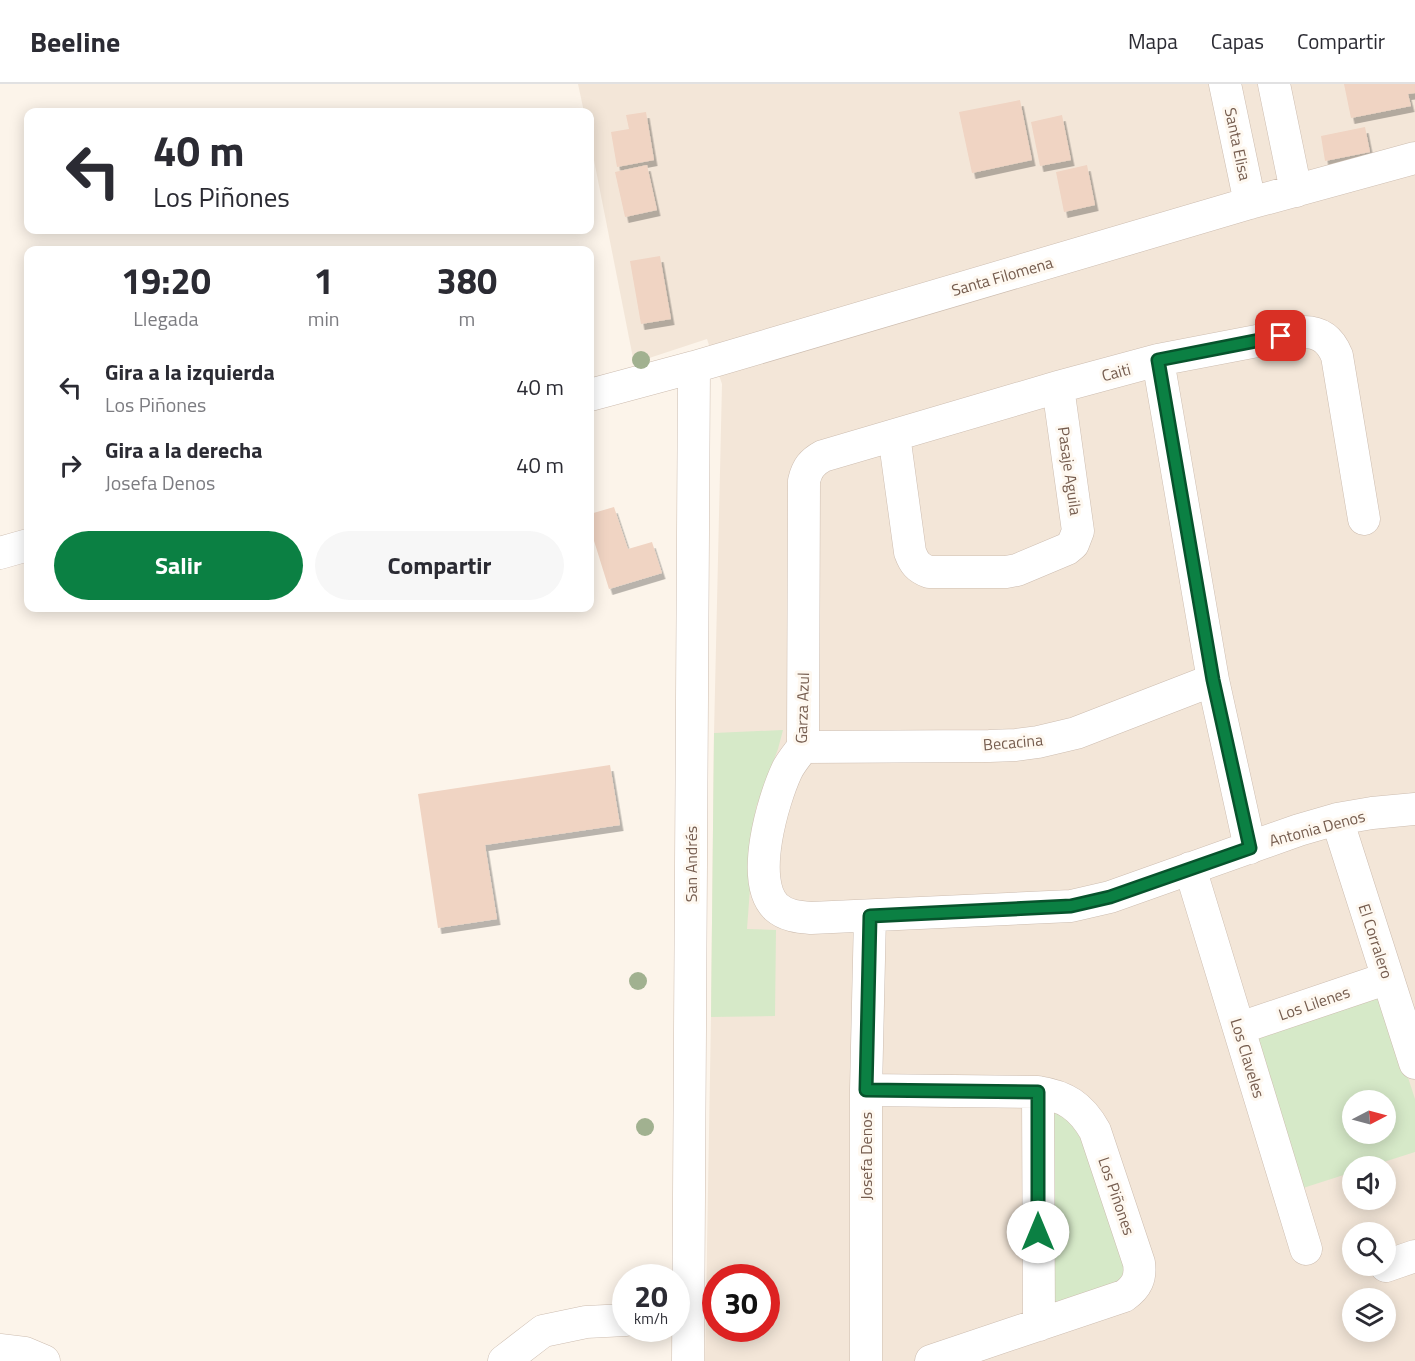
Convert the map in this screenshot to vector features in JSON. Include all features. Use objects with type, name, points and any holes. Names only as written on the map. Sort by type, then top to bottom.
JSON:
[{"type":"street","name":"Santa Elisa","points":[[1225,84],[1250,203]]},
{"type":"street","points":[[1274,84],[1296,191]]},
{"type":"street","name":"Santa Filomena","points":[[594,394],[694,367],[1250,203],[1415,158]]},
{"type":"street","name":"Caiti","points":[[806,474],[812,462],[823,456],[1058,387],[1158,360],[1304,332],[1317,334],[1330,341],[1337,356],[1364,519]]},
{"type":"street","points":[[1158,360],[1213,680],[1250,848]]},
{"type":"street","name":"San Andrés","points":[[683,1264],[694,367]]},
{"type":"street","name":"Pasaje Aguila","points":[[894,435],[910,552],[917,565],[929,572],[994,573],[1017,570],[1067,549],[1073,544],[1078,531],[1058,387]]},
{"type":"street","name":"Garza Azul","points":[[806,474],[804,491],[803,747],[788,768],[772,811],[764,861],[766,886],[770,898],[785,914],[811,918],[870,916]]},
{"type":"street","points":[[0,553],[24,546]]},
{"type":"street","name":"Becacina","points":[[803,747],[989,746],[1038,742],[1085,729],[1213,680]]},
{"type":"street","name":"Antonia Denos","points":[[870,916],[1071,906],[1110,897],[1299,830],[1337,819],[1415,809]]},
{"type":"street","name":"El Corralero","points":[[1337,819],[1415,1063]]},
{"type":"street","name":"Los Claveles","points":[[1190,868],[1306,1249]]},
{"type":"street","name":"Josefa Denos","points":[[866,1361],[866,1090],[870,916]]},
{"type":"street","name":"Los Lilenes","points":[[1239,1028],[1388,978]]},
{"type":"street","name":"Los Piñones","points":[[866,1090],[1038,1092],[1050,1094],[1072,1104],[1088,1119],[1095,1131],[1139,1263],[1140,1278],[1131,1292],[1124,1296],[931,1361]]},
{"type":"street","points":[[1038,1092],[1039,1325]]},
{"type":"street","points":[[1396,1262],[1415,1256]]},
{"type":"street","points":[[504,1361],[543,1331],[586,1322],[612,1321]]},
{"type":"street","name":"San Andrés","points":[[685,1342],[688,1361]]},
{"type":"street","points":[[0,1350],[25,1353],[44,1361]]},
{"type":"shaded area","points":[[578,84],[1415,84],[1415,1361],[705,1361],[705,1342],[780,1342],[780,1264],[707,1264],[714,733],[722,384],[707,339],[634,363],[594,160],[594,108],[583,108]]},
{"type":"green space","points":[[783,730],[756,807],[747,929],[776,930],[775,1016],[711,1017],[714,733]]},
{"type":"green space","points":[[1380,991],[1415,1099],[1415,1152],[1396,1158],[1396,1156],[1342,1156],[1342,1176],[1300,1189],[1250,1033]]},
{"type":"green space","points":[[1053,1101],[1076,1114],[1131,1279],[1051,1309]]},
{"type":"building","points":[[1344,84],[1415,84],[1415,93],[1408,94],[1411,106],[1351,118]]},
{"type":"building","points":[[1020,100],[1032,160],[972,173],[959,112]]},
{"type":"building","points":[[646,112],[654,160],[617,167],[611,132],[629,129],[626,115]]},
{"type":"building","points":[[1062,115],[1071,160],[1040,166],[1031,122]]},
{"type":"building","points":[[1365,127],[1370,152],[1325,161],[1321,136]]},
{"type":"building","points":[[647,165],[657,210],[625,217],[615,172]]},
{"type":"building","points":[[1087,165],[1095,205],[1064,212],[1056,172]]},
{"type":"building","points":[[660,256],[671,319],[641,324],[630,261]]},
{"type":"building","points":[[614,507],[628,549],[652,542],[662,573],[609,589],[594,541],[594,513]]},
{"type":"building","points":[[610,765],[620,825],[485,845],[497,919],[438,928],[418,794]]},
{"type":"route","points":[[1038,1232],[1038,1092],[866,1090],[870,916],[1071,906],[1110,897],[1250,848],[1213,680],[1158,360],[1281,336]]}]
